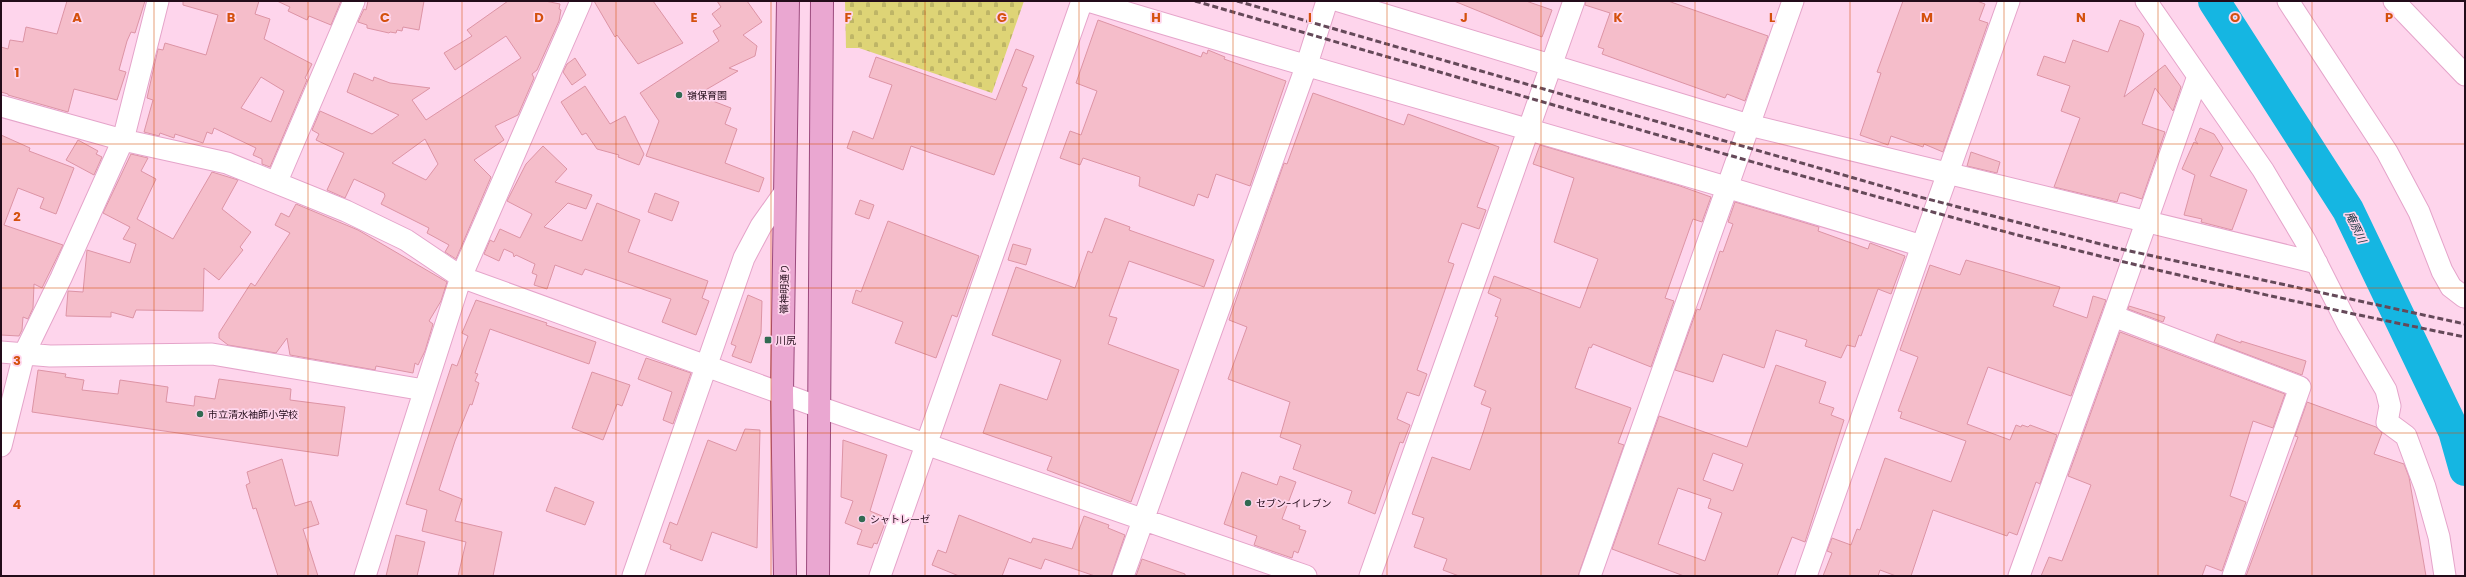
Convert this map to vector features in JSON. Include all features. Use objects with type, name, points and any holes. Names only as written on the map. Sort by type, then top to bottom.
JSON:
[{"type":"main road","name":"嶺神明通り","points":[[786,574],[782,392],[788,1]]},
{"type":"main road","points":[[818,574],[822,1]]},
{"type":"street","points":[[1,446],[24,354],[61,278],[123,140],[158,1]]},
{"type":"street","points":[[277,181],[354,1]]},
{"type":"street","points":[[365,576],[461,277],[581,1]]},
{"type":"street","points":[[880,576],[1082,1]]},
{"type":"street","points":[[1088,1],[1306,67],[1727,185],[1922,246]]},
{"type":"street","points":[[1122,576],[1306,67],[1327,1]]},
{"type":"street","points":[[1340,1],[1552,64],[1749,125],[2317,264]]},
{"type":"street","points":[[1370,576],[1574,1]]},
{"type":"street","points":[[1590,576],[1793,1]]},
{"type":"street","points":[[1806,576],[2009,1]]},
{"type":"street","points":[[2146,1],[2263,170],[2317,264],[2348,325],[2386,390],[2390,406],[2387,422],[2406,436],[2425,487],[2437,530],[2444,576]]},
{"type":"street","points":[[2288,1],[2387,152],[2419,212],[2442,271],[2451,287],[2465,298]]},
{"type":"street","points":[[2394,1],[2465,75]]},
{"type":"street","points":[[2019,576],[2198,76]]},
{"type":"street","points":[[1,106],[123,140],[227,162],[277,181],[406,240],[461,277],[782,392],[819,407],[1306,576]]},
{"type":"street","points":[[633,576],[744,258],[761,226],[785,192]]},
{"type":"street","points":[[2113,316],[2300,388],[2233,576]]},
{"type":"street","points":[[1,352],[50,356],[212,354],[424,390]]},
{"type":"green space","points":[[845,1],[1024,1],[992,93],[859,48],[846,48]]},
{"type":"building","points":[[67,1],[145,1],[135,33],[131,32],[127,41],[119,70],[126,72],[117,100],[74,89],[68,112],[1,92],[1,47],[8,49],[10,40],[23,42],[26,27],[57,34]]},
{"type":"building","points":[[183,1],[259,1],[255,14],[270,19],[264,39],[312,64],[305,78],[307,80],[270,167],[262,164],[262,159],[253,155],[256,148],[214,128],[212,134],[207,132],[203,143],[175,134],[174,138],[160,133],[159,136],[144,132],[153,100],[147,98],[158,49],[163,50],[165,43],[206,55],[218,15],[183,5]],"holes":[[[261,77],[284,91],[271,122],[241,108]]]},
{"type":"building","points":[[277,1],[341,1],[331,25],[309,16],[307,20],[288,11],[290,7]]},
{"type":"building","points":[[368,1],[424,1],[419,30],[403,27],[402,31],[397,30],[396,33],[389,33],[367,28],[367,25],[358,22],[364,9],[366,10]]},
{"type":"building","points":[[508,1],[545,1],[560,4],[559,9],[561,10],[559,21],[537,70],[532,74],[534,78],[518,115],[495,126],[504,140],[474,160],[491,177],[456,259],[445,252],[449,245],[427,233],[429,228],[381,204],[385,196],[384,193],[354,179],[345,198],[327,190],[344,153],[316,140],[319,134],[312,130],[320,111],[372,134],[399,115],[347,92],[354,73],[373,81],[374,77],[390,83],[430,88],[412,100],[426,120],[521,58],[506,36],[455,70],[444,53],[472,36],[467,30]],"holes":[[[425,139],[438,164],[426,180],[392,163]]]},
{"type":"building","points":[[594,1],[653,1],[683,43],[638,64],[617,35],[615,37]]},
{"type":"building","points":[[717,1],[747,1],[762,22],[743,35],[757,46],[755,56],[729,68],[738,71],[697,95],[731,108],[725,124],[737,129],[725,163],[764,178],[759,192],[646,156],[659,121],[640,93],[719,41],[713,31],[721,26],[712,14],[721,7]]},
{"type":"building","points":[[1454,1],[1526,1],[1552,10],[1542,37]]},
{"type":"building","points":[[1586,1],[1668,1],[1768,36],[1745,101],[1727,94],[1725,98],[1602,54],[1604,49],[1598,47],[1610,13],[1585,5]]},
{"type":"building","points":[[1903,1],[1977,1],[1985,4],[1979,20],[1988,23],[1943,152],[1924,144],[1923,147],[1891,136],[1888,145],[1860,135],[1881,73],[1877,72]]},
{"type":"building","points":[[1098,20],[1201,57],[1203,52],[1207,54],[1208,50],[1225,57],[1224,59],[1286,81],[1250,186],[1216,174],[1208,198],[1198,194],[1194,206],[1139,186],[1140,177],[1083,158],[1080,165],[1060,158],[1070,131],[1081,135],[1097,91],[1076,83]]},
{"type":"building","points":[[2120,20],[2139,27],[2144,34],[2124,97],[2165,65],[2181,87],[2173,111],[2155,88],[2142,124],[2165,132],[2142,199],[2120,193],[2117,202],[2054,187],[2080,118],[2061,111],[2070,86],[2037,75],[2044,56],[2065,63],[2073,40],[2108,52]]},
{"type":"building","points":[[1016,49],[1034,56],[1022,86],[1027,88],[994,175],[911,146],[903,170],[847,148],[853,131],[873,139],[892,85],[869,77],[876,57],[996,100]]},
{"type":"building","points":[[575,58],[586,75],[572,85],[563,72],[567,64]]},
{"type":"building","points":[[585,86],[610,124],[625,116],[644,154],[639,165],[618,157],[619,155],[597,149],[586,133],[582,135],[561,102]]},
{"type":"building","points":[[1313,93],[1404,125],[1408,114],[1499,147],[1477,207],[1486,210],[1479,229],[1462,223],[1448,262],[1454,264],[1417,370],[1427,374],[1419,396],[1407,392],[1397,419],[1410,425],[1403,443],[1400,442],[1375,514],[1348,503],[1352,491],[1293,469],[1301,445],[1280,437],[1290,402],[1228,379],[1247,327],[1229,320],[1284,163],[1287,164]]},
{"type":"building","points":[[2200,128],[2214,134],[2223,148],[2210,176],[2247,190],[2232,230],[2201,222],[2202,219],[2184,215],[2195,175],[2182,169],[2194,142],[2198,144],[2195,140]]},
{"type":"building","points":[[1,135],[30,148],[29,151],[74,168],[56,214],[40,208],[44,198],[18,188],[4,225],[63,245],[42,288],[34,284],[33,308],[28,319],[23,317],[22,330],[19,336],[1,335]]},
{"type":"building","points":[[78,140],[98,151],[96,154],[102,157],[94,175],[66,160]]},
{"type":"building","points":[[1540,145],[1680,186],[1711,197],[1702,222],[1693,219],[1665,298],[1674,301],[1651,367],[1593,344],[1591,348],[1589,347],[1575,388],[1631,408],[1618,443],[1624,445],[1578,576],[1459,576],[1443,570],[1447,559],[1414,547],[1424,518],[1412,514],[1432,457],[1470,470],[1484,430],[1491,408],[1481,404],[1486,391],[1474,386],[1498,317],[1495,316],[1501,299],[1488,293],[1494,276],[1580,308],[1598,259],[1554,242],[1574,178],[1533,164]]},
{"type":"building","points":[[543,146],[567,169],[555,182],[592,195],[586,209],[568,203],[544,227],[582,241],[597,203],[640,220],[628,252],[708,281],[702,298],[709,301],[696,335],[662,322],[671,299],[585,269],[582,275],[555,265],[547,289],[534,285],[537,275],[532,273],[535,264],[516,255],[514,257],[513,253],[504,249],[499,261],[484,254],[490,240],[494,242],[500,229],[520,238],[532,214],[507,201],[526,164]]},
{"type":"building","points":[[1971,152],[2000,162],[1997,173],[1967,166]]},
{"type":"building","points":[[131,154],[148,158],[141,171],[156,179],[137,219],[173,239],[212,172],[238,180],[222,209],[251,232],[240,247],[243,250],[219,280],[204,268],[203,311],[136,310],[133,318],[111,312],[111,317],[66,316],[68,291],[83,292],[87,250],[130,263],[136,244],[123,239],[130,227],[103,213]]},
{"type":"building","points":[[655,193],[679,202],[672,221],[648,212]]},
{"type":"building","points":[[860,200],[874,205],[869,219],[855,214]]},
{"type":"building","points":[[1735,202],[1819,227],[1818,231],[1868,249],[1870,243],[1905,256],[1891,294],[1878,289],[1861,336],[1859,335],[1855,347],[1847,345],[1841,358],[1805,346],[1807,340],[1776,330],[1764,368],[1723,354],[1713,382],[1675,370],[1697,309],[1700,310],[1720,251],[1723,252],[1733,224],[1728,222]]},
{"type":"building","points":[[296,204],[358,230],[447,282],[441,301],[429,321],[433,324],[425,351],[418,365],[415,363],[413,373],[376,366],[375,370],[290,355],[287,338],[276,353],[228,345],[219,338],[219,333],[251,283],[255,286],[290,233],[275,225],[281,213],[289,217]]},
{"type":"building","points":[[1105,218],[1130,227],[1129,230],[1214,260],[1204,287],[1129,261],[1109,316],[1117,318],[1108,344],[1179,370],[1131,502],[1047,470],[1052,457],[983,433],[1000,384],[1047,400],[1061,360],[992,335],[1016,267],[1075,288],[1088,251],[1092,253]]},
{"type":"building","points":[[888,221],[979,256],[957,317],[952,315],[936,358],[895,343],[903,322],[852,303],[856,290],[861,292]]},
{"type":"building","points":[[1013,244],[1031,249],[1026,265],[1008,260]]},
{"type":"building","points":[[1966,260],[2060,287],[2053,306],[2087,318],[2093,296],[2106,300],[2071,396],[1988,367],[1967,424],[2010,440],[2016,425],[2028,427],[2030,425],[2057,435],[2040,484],[2036,482],[2017,535],[2009,532],[2007,536],[1933,510],[1911,576],[1896,576],[1880,570],[1878,576],[1823,576],[1832,553],[1827,551],[1832,538],[1851,545],[1857,529],[1860,530],[1885,458],[1951,482],[1966,441],[1900,418],[1902,412],[1898,411],[1918,357],[1900,350],[1930,265],[1960,275]]},
{"type":"building","points":[[748,295],[762,301],[761,333],[751,363],[732,356],[736,346],[731,344]]},
{"type":"building","points":[[476,300],[547,323],[546,325],[596,342],[589,364],[490,329],[475,373],[478,374],[475,381],[479,383],[472,405],[470,404],[455,441],[439,490],[462,499],[455,521],[502,532],[493,576],[458,576],[466,542],[422,531],[427,510],[406,504],[452,364],[457,366],[468,336],[462,333]]},
{"type":"building","points":[[2129,306],[2165,317],[2163,322],[2128,309]]},
{"type":"building","points":[[2120,332],[2285,394],[2273,428],[2253,421],[2230,496],[2246,502],[2222,571],[2206,565],[2202,576],[2041,576],[2049,557],[2062,561],[2091,485],[2068,476]]},
{"type":"building","points":[[2217,334],[2241,343],[2241,341],[2306,361],[2302,375],[2214,342]]},
{"type":"building","points":[[646,358],[691,373],[673,424],[663,420],[672,392],[638,379]]},
{"type":"building","points":[[1776,365],[1826,382],[1819,403],[1834,408],[1831,415],[1844,420],[1805,542],[1792,537],[1777,576],[1684,576],[1612,549],[1659,416],[1747,447]],"holes":[[[1713,453],[1743,464],[1733,491],[1703,480]],[[1678,488],[1711,499],[1708,508],[1722,513],[1705,561],[1658,544]]]},
{"type":"building","points":[[38,370],[66,374],[65,377],[84,380],[82,390],[118,394],[120,380],[168,387],[166,402],[194,406],[195,396],[215,399],[219,379],[291,389],[290,400],[345,407],[338,456],[32,412]]},
{"type":"building","points":[[592,372],[630,385],[622,406],[617,404],[603,440],[572,428]]},
{"type":"building","points":[[2307,402],[2376,427],[2382,433],[2374,454],[2404,464],[2409,477],[2426,576],[2246,576],[2298,437],[2295,436]]},
{"type":"building","points":[[745,429],[760,430],[757,548],[712,532],[702,561],[670,549],[671,545],[663,542],[670,522],[677,525],[708,440],[736,451]]},
{"type":"building","points":[[843,440],[887,455],[870,511],[887,518],[877,544],[874,543],[872,548],[857,544],[862,530],[845,523],[853,501],[841,497]]},
{"type":"building","points":[[282,459],[295,506],[311,501],[319,524],[303,529],[318,576],[278,576],[256,508],[253,509],[246,485],[250,483],[247,472]]},
{"type":"building","points":[[1242,472],[1277,485],[1280,476],[1296,482],[1282,519],[1300,526],[1299,529],[1306,531],[1298,553],[1294,551],[1292,558],[1254,545],[1257,536],[1224,524]]},
{"type":"building","points":[[555,487],[594,502],[585,525],[546,511]]},
{"type":"building","points":[[959,515],[1031,543],[1033,538],[1072,549],[1084,516],[1109,525],[1108,528],[1125,535],[1111,576],[1095,576],[1045,559],[1041,569],[1009,558],[1002,576],[959,576],[932,565],[938,550],[946,553]]},
{"type":"building","points":[[396,535],[425,542],[417,576],[386,576]]},
{"type":"building","points":[[1142,559],[1185,574],[1185,576],[1136,576]]},
{"type":"waterway","name":"庵原川","points":[[2214,1],[2348,210],[2454,431],[2465,470]]},
{"type":"railway","points":[[1195,1],[1667,138],[2078,251],[2207,282],[2465,337]]},
{"type":"railway","points":[[1237,1],[1920,197],[2116,248],[2465,324]]},
{"type":"place","name":"嶺保育園","points":[[679,95]]},
{"type":"place","name":"川尻","points":[[768,340]]},
{"type":"place","name":"市立清水袖師小学校","points":[[200,414]]},
{"type":"place","name":"セブン-イレブン","points":[[1248,503]]},
{"type":"place","name":"シャトレーゼ","points":[[862,519]]}]
